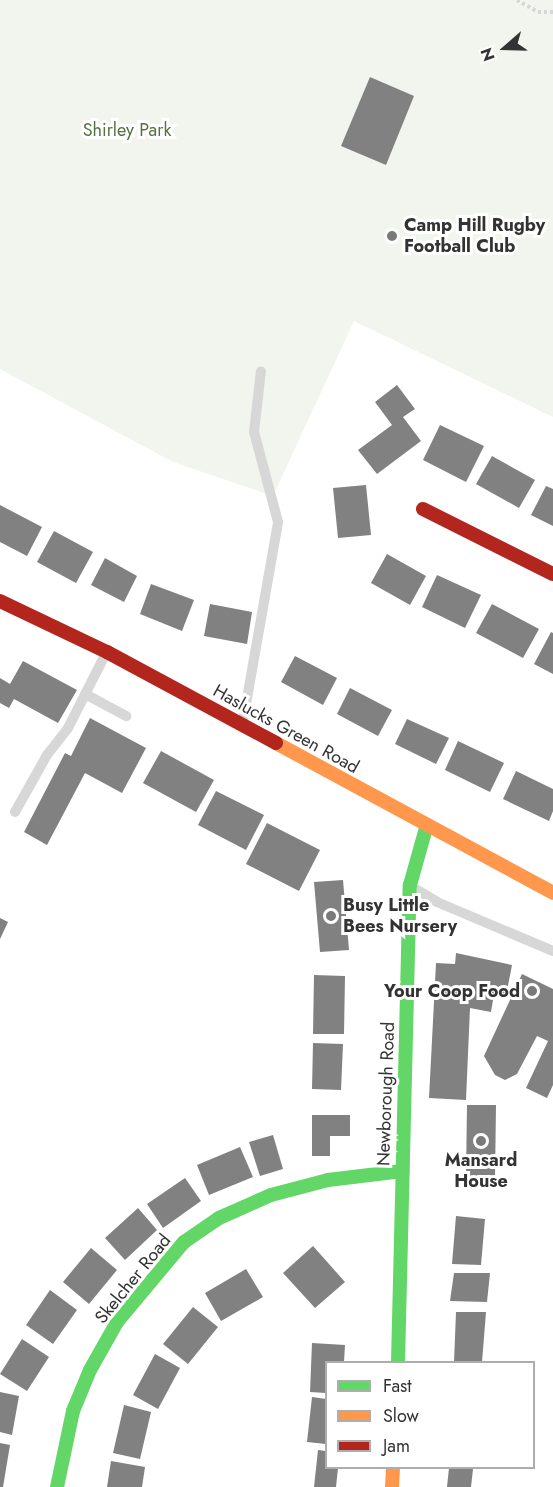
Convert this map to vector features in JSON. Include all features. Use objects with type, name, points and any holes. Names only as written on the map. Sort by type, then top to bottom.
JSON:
[{"type":"street","points":[[423,509],[553,574]]},
{"type":"street","name":"Haslucks Green Road","points":[[0,601],[106,652],[243,724],[426,828],[553,893]]},
{"type":"street","name":"Newborough Road","points":[[398,1361],[410,885],[426,828]]},
{"type":"street","name":"Skelcher Road","points":[[57,1487],[73,1411],[90,1370],[117,1322],[184,1242],[219,1218],[271,1195],[328,1180],[402,1171]]},
{"type":"street","points":[[392,1487],[393,1469]]},
{"type":"lane","points":[[243,724],[278,522],[254,432],[261,371]]},
{"type":"lane","points":[[15,812],[85,694],[106,652]]},
{"type":"lane","points":[[85,694],[126,716]]},
{"type":"lane","points":[[410,885],[437,902],[553,951]]},
{"type":"path","points":[[517,0],[538,12],[553,12]]},
{"type":"green space","name":"Shirley Park","points":[[0,0],[553,0],[553,417],[354,321],[273,496],[173,462],[0,369]]},
{"type":"building","points":[[370,77],[414,96],[386,165],[341,146]]},
{"type":"building","points":[[397,385],[415,409],[403,417],[421,441],[377,474],[358,450],[392,425],[375,402]]},
{"type":"building","points":[[440,425],[484,446],[466,482],[423,460]]},
{"type":"building","points":[[492,456],[535,480],[519,508],[476,484]]},
{"type":"building","points":[[366,485],[371,535],[338,538],[333,488]]},
{"type":"building","points":[[546,486],[553,489],[553,526],[531,515]]},
{"type":"building","points":[[0,505],[42,527],[27,556],[0,542]]},
{"type":"building","points":[[54,531],[93,552],[76,583],[37,562]]},
{"type":"building","points":[[387,554],[426,576],[410,605],[371,583]]},
{"type":"building","points":[[105,558],[137,576],[124,602],[91,585]]},
{"type":"building","points":[[437,575],[481,595],[465,628],[422,607]]},
{"type":"building","points":[[151,584],[194,600],[182,631],[140,614]]},
{"type":"building","points":[[210,604],[252,612],[247,644],[204,636]]},
{"type":"building","points":[[492,604],[539,629],[523,658],[476,633]]},
{"type":"building","points":[[551,632],[553,633],[553,674],[534,664]]},
{"type":"building","points":[[295,656],[337,678],[323,705],[281,682]]},
{"type":"building","points":[[23,661],[77,690],[58,723],[14,699],[9,708],[0,703],[0,678],[10,684]]},
{"type":"building","points":[[350,688],[392,710],[378,736],[337,714]]},
{"type":"building","points":[[90,718],[146,748],[122,793],[85,773],[47,845],[24,832],[65,753],[71,756]]},
{"type":"building","points":[[407,719],[449,738],[436,764],[395,744]]},
{"type":"building","points":[[458,741],[504,763],[490,792],[445,770]]},
{"type":"building","points":[[161,751],[214,780],[196,812],[143,783]]},
{"type":"building","points":[[516,771],[553,789],[553,811],[549,821],[503,799]]},
{"type":"building","points":[[216,791],[264,815],[246,850],[198,825]]},
{"type":"building","points":[[267,823],[320,850],[299,891],[246,864]]},
{"type":"building","name":"Busy Little Bees Nursery","points":[[343,880],[349,950],[320,952],[314,882]]},
{"type":"building","points":[[0,918],[8,922],[0,939]]},
{"type":"building","points":[[456,953],[512,965],[506,996],[494,994],[491,1012],[470,1008],[466,1100],[429,1098],[436,963],[455,964]]},
{"type":"building","points":[[522,974],[553,989],[553,1085],[547,1098],[526,1088],[548,1041],[537,1036],[517,1074],[505,1080],[495,1075],[484,1056]]},
{"type":"building","points":[[314,975],[345,976],[344,1034],[313,1034]]},
{"type":"building","points":[[313,1043],[343,1044],[341,1090],[312,1089]]},
{"type":"building","name":"Mansard House","points":[[467,1105],[496,1105],[495,1177],[466,1176]]},
{"type":"building","points":[[312,1115],[350,1115],[350,1136],[330,1136],[330,1156],[312,1156]]},
{"type":"building","points":[[273,1135],[283,1169],[260,1176],[249,1142]]},
{"type":"building","points":[[240,1147],[253,1177],[209,1195],[197,1165]]},
{"type":"building","points":[[185,1178],[201,1201],[163,1228],[147,1204]]},
{"type":"building","points":[[138,1208],[157,1230],[125,1260],[105,1238]]},
{"type":"building","points":[[456,1216],[485,1219],[481,1265],[452,1264]]},
{"type":"building","points":[[313,1246],[345,1282],[315,1308],[283,1273]]},
{"type":"building","points":[[91,1248],[117,1270],[89,1304],[63,1282]]},
{"type":"building","points":[[246,1269],[263,1297],[221,1321],[205,1293]]},
{"type":"building","points":[[454,1273],[490,1273],[487,1302],[450,1301]]},
{"type":"building","points":[[50,1290],[77,1310],[53,1344],[26,1325]]},
{"type":"building","points":[[193,1307],[218,1327],[188,1364],[163,1344]]},
{"type":"building","points":[[456,1312],[486,1312],[482,1361],[454,1361]]},
{"type":"building","points":[[22,1339],[49,1357],[27,1391],[0,1374]]},
{"type":"building","points":[[312,1343],[345,1345],[344,1361],[325,1361],[325,1393],[310,1392]]},
{"type":"building","points":[[155,1354],[180,1368],[158,1409],[133,1395]]},
{"type":"building","points":[[0,1392],[19,1396],[12,1435],[0,1432]]},
{"type":"building","points":[[312,1397],[325,1399],[325,1444],[307,1442]]},
{"type":"building","points":[[124,1405],[151,1412],[140,1459],[113,1453]]},
{"type":"building","points":[[0,1443],[10,1445],[3,1487],[0,1487]]},
{"type":"building","points":[[318,1450],[325,1451],[325,1469],[338,1469],[336,1487],[314,1487]]},
{"type":"building","points":[[111,1461],[145,1467],[142,1487],[107,1487]]},
{"type":"building","points":[[449,1469],[473,1469],[471,1487],[447,1487]]},
{"type":"traffic: fast","points":[[398,1361],[410,885],[426,828]]},
{"type":"traffic: fast","points":[[57,1487],[73,1411],[90,1370],[117,1322],[184,1242],[219,1218],[271,1195],[328,1180],[402,1171]]},
{"type":"traffic: slow","points":[[276,743],[553,893]]},
{"type":"traffic: slow","points":[[392,1487],[393,1469]]},
{"type":"traffic: jam","points":[[423,509],[553,574]]},
{"type":"traffic: jam","points":[[0,601],[107,652],[276,743]]},
{"type":"place","name":"Camp Hill Rugby Football Club","points":[[392,236]]},
{"type":"place","name":"Busy Little Bees Nursery","points":[[331,916]]},
{"type":"place","name":"Your Coop Food","points":[[532,991]]},
{"type":"place","name":"Mansard House","points":[[481,1141]]}]
